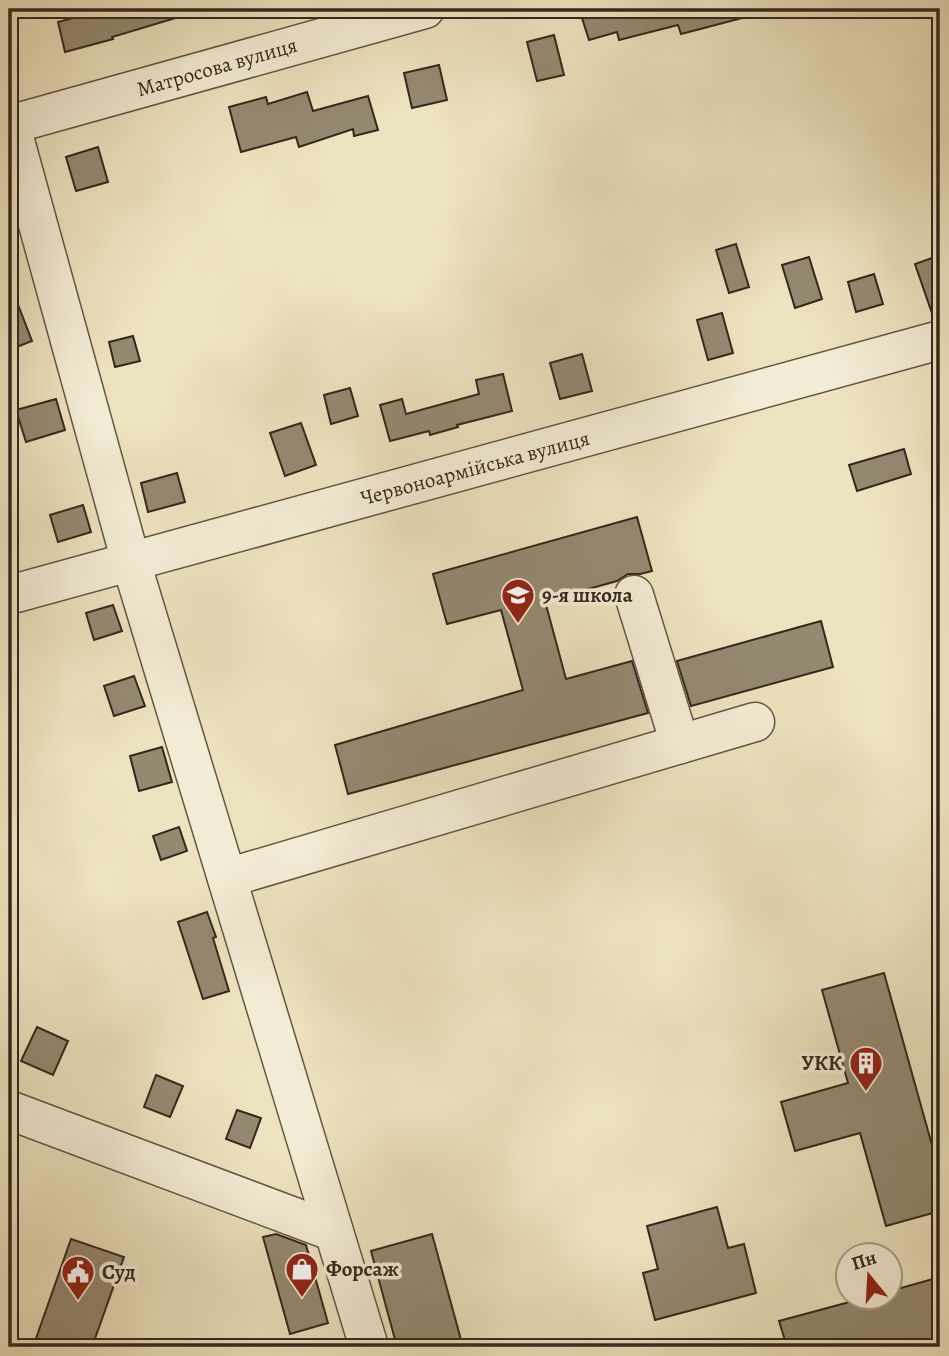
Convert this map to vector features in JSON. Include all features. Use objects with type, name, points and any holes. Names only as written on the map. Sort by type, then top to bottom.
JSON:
[{"type":"street","name":"Матросова вулиця","points":[[9,123],[425,9]]},
{"type":"street","points":[[9,123],[131,562],[369,1347]]},
{"type":"street","name":"Червоноармійська вулиця","points":[[9,595],[940,340]]},
{"type":"street","points":[[634,595],[680,744]]},
{"type":"street","points":[[227,878],[755,722]]},
{"type":"street","points":[[9,1110],[334,1231]]},
{"type":"building","points":[[108,9],[189,9],[189,14],[65,52],[58,22]]},
{"type":"building","points":[[631,9],[750,9],[750,16],[681,34],[678,25],[619,40],[617,32],[589,40],[581,15],[600,10],[602,16]]},
{"type":"building","points":[[554,35],[564,75],[537,81],[527,42]]},
{"type":"building","points":[[439,65],[447,100],[412,108],[404,73]]},
{"type":"building","points":[[307,92],[313,111],[368,96],[378,130],[354,136],[353,129],[299,147],[296,137],[241,152],[229,107],[266,97],[268,104]]},
{"type":"building","points":[[98,147],[108,182],[76,191],[66,157]]},
{"type":"building","points":[[736,244],[749,287],[729,293],[716,250]]},
{"type":"building","points":[[940,255],[940,319],[934,319],[915,264]]},
{"type":"building","points":[[809,257],[822,299],[795,308],[782,265]]},
{"type":"building","points":[[874,274],[883,304],[856,312],[848,282]]},
{"type":"building","points":[[9,284],[32,341],[9,350]]},
{"type":"building","points":[[722,313],[733,353],[708,360],[697,320]]},
{"type":"building","points":[[133,336],[140,361],[115,367],[109,342]]},
{"type":"building","points":[[582,354],[592,391],[560,399],[550,363]]},
{"type":"building","points":[[503,374],[512,411],[430,435],[429,431],[390,441],[380,405],[402,399],[406,414],[479,394],[476,380]]},
{"type":"building","points":[[350,388],[358,416],[331,424],[324,395]]},
{"type":"building","points":[[56,399],[65,430],[26,442],[16,410]]},
{"type":"building","points":[[301,423],[316,465],[285,476],[270,433]]},
{"type":"building","points":[[904,449],[911,474],[857,491],[849,465]]},
{"type":"building","points":[[177,473],[185,502],[148,512],[141,483]]},
{"type":"building","points":[[83,505],[91,532],[58,542],[50,515]]},
{"type":"building","points":[[637,517],[652,571],[628,574],[617,581],[545,601],[566,679],[632,661],[648,713],[348,794],[335,745],[523,690],[501,610],[447,624],[433,574]]},
{"type":"building","points":[[113,605],[122,631],[94,640],[86,613]]},
{"type":"building","points":[[821,621],[833,667],[691,706],[677,661]]},
{"type":"building","points":[[134,676],[145,706],[114,716],[104,686]]},
{"type":"building","points":[[162,747],[172,782],[139,791],[130,756]]},
{"type":"building","points":[[179,827],[187,851],[161,860],[153,836]]},
{"type":"building","points":[[207,912],[229,991],[203,999],[178,922]]},
{"type":"building","name":"УКК","points":[[884,973],[940,1174],[940,1211],[886,1226],[860,1133],[795,1151],[781,1102],[848,1083],[822,990]]},
{"type":"building","points":[[37,1027],[68,1041],[53,1075],[21,1061]]},
{"type":"building","points":[[156,1075],[183,1086],[170,1117],[144,1107]]},
{"type":"building","points":[[237,1110],[261,1118],[250,1148],[226,1139]]},
{"type":"building","points":[[717,1207],[728,1248],[744,1244],[756,1293],[655,1320],[643,1273],[658,1269],[647,1226]]},
{"type":"building","points":[[276,1234],[306,1245],[328,1323],[290,1334],[263,1237]]},
{"type":"building","points":[[432,1234],[463,1347],[397,1347],[371,1251]]},
{"type":"building","name":"Суд","points":[[71,1239],[124,1257],[92,1347],[33,1347]]},
{"type":"building","points":[[933,1279],[940,1304],[940,1347],[787,1347],[779,1321],[834,1306],[834,1310],[904,1310],[904,1287]]},
{"type":"place","name":"9-я школа","points":[[518,625]]},
{"type":"place","name":"УКК","points":[[866,1093]]},
{"type":"place","name":"Форсаж","points":[[302,1299]]},
{"type":"place","name":"Суд","points":[[78,1302]]}]
